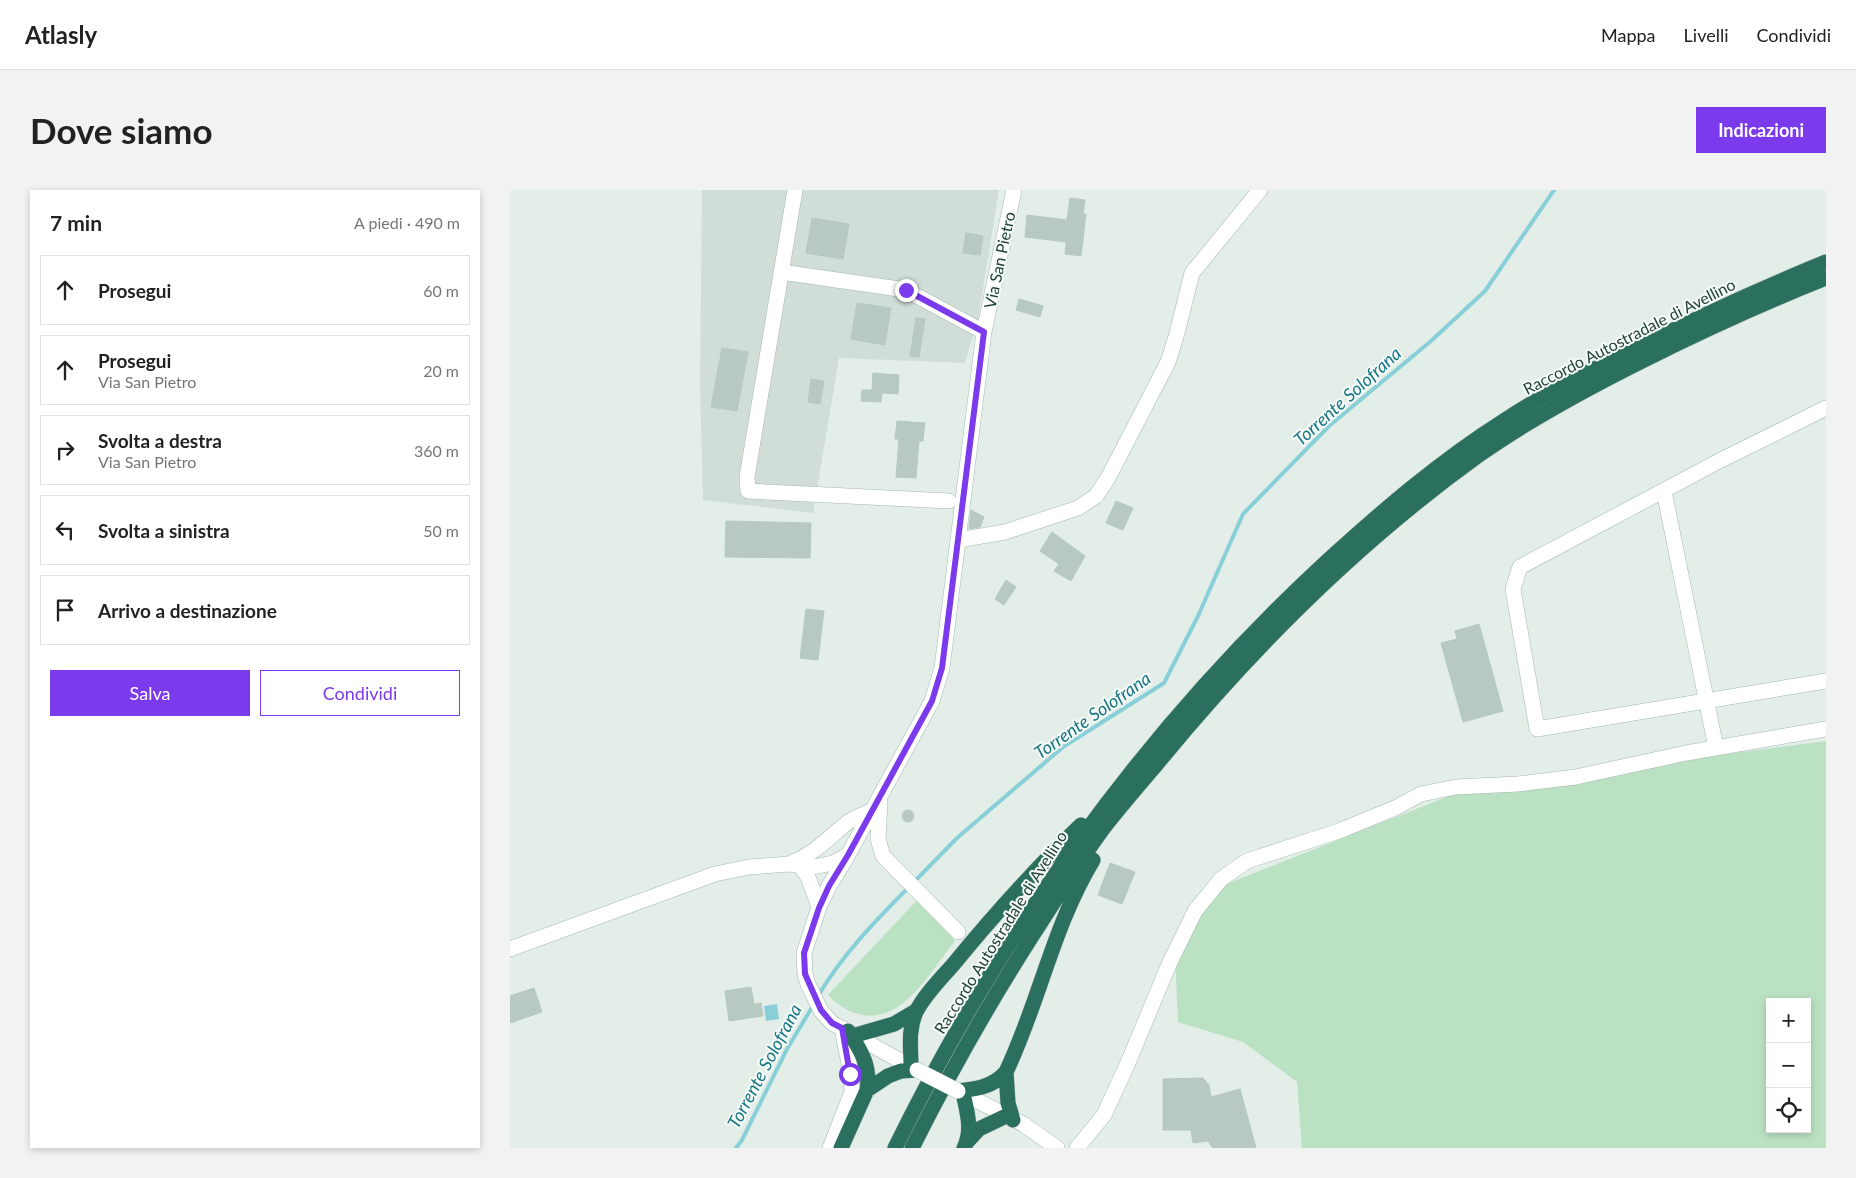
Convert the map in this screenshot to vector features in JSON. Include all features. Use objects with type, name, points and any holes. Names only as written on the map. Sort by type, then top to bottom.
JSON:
[{"type":"highway","name":"Raccordo Autostradale di Avellino","points":[[895,1148],[938,1065],[1003,954],[1072,849],[1114,792],[1208,680],[1276,608],[1380,514],[1465,447],[1514,414],[1588,372],[1720,308],[1826,262]]},
{"type":"highway","name":"Raccordo Autostradale di Avellino","points":[[912,1148],[938,1094],[1000,987],[1050,907],[1102,830],[1215,695],[1280,627],[1353,557],[1427,495],[1480,454],[1531,421],[1627,369],[1713,327],[1826,278]]},
{"type":"highway","points":[[965,1146],[969,1130],[969,1120],[960,1092],[980,1088],[999,1080],[1006,1072],[1060,926],[1077,889],[1142,782]]},
{"type":"highway","points":[[841,1148],[867,1090],[867,1068],[861,1049],[849,1032],[894,1024],[916,1011],[959,957],[1054,850],[1114,792]]},
{"type":"highway","points":[[867,1090],[888,1076],[914,1068],[909,1036],[916,1011]]},
{"type":"highway","points":[[965,1146],[980,1129],[1010,1118],[1006,1072]]},
{"type":"street","points":[[795,190],[747,477],[748,491],[949,501]]},
{"type":"street","name":"Via San Pietro","points":[[849,1032],[832,1023],[821,1010],[805,974],[804,953],[819,908],[829,886],[848,855],[932,701],[942,668],[984,332],[1014,190]]},
{"type":"street","points":[[958,540],[1006,532],[1078,508],[1096,496],[1108,478],[1168,362],[1192,273],[1260,190]]},
{"type":"street","points":[[781,272],[906,290],[984,332]]},
{"type":"street","points":[[1826,408],[1520,567],[1513,589],[1537,729],[1826,681]]},
{"type":"street","points":[[1664,491],[1716,748]]},
{"type":"street","points":[[1077,1148],[1104,1116],[1170,962],[1195,911],[1222,879],[1247,861],[1339,831],[1395,808],[1421,794],[1456,787],[1518,784],[1576,777],[1686,753],[1826,729]]},
{"type":"street","points":[[795,864],[818,849],[850,821],[876,804],[879,848],[883,856],[958,932]]},
{"type":"street","points":[[510,949],[715,874],[749,867],[795,864],[813,866],[833,863],[848,855],[838,846],[818,849]]},
{"type":"street","points":[[795,864],[808,877],[819,908]]},
{"type":"street","points":[[849,1032],[1010,1118],[1057,1148]]},
{"type":"street","points":[[830,1148],[852,1092],[849,1032]]},
{"type":"shaded area","points":[[702,190],[999,190],[978,319],[965,363],[839,358],[813,513],[703,500],[700,386]]},
{"type":"green space","points":[[1826,741],[1826,1148],[1302,1148],[1297,1082],[1243,1042],[1178,1022],[1175,955],[1206,892],[1472,787]]},
{"type":"green space","points":[[919,898],[931,907],[955,941],[910,998],[896,1008],[881,1014],[864,1015],[841,1006],[828,995]]},
{"type":"water","points":[[777,1004],[779,1019],[766,1021],[764,1006]]},
{"type":"building","points":[[1070,198],[1085,200],[1083,214],[1086,214],[1081,256],[1065,254],[1066,242],[1025,237],[1027,215],[1067,220]]},
{"type":"building","points":[[812,218],[849,224],[843,259],[806,253]]},
{"type":"building","points":[[966,233],[983,236],[980,255],[963,253]]},
{"type":"building","points":[[1019,299],[1043,306],[1040,317],[1016,310]]},
{"type":"building","points":[[857,303],[891,308],[885,345],[851,339]]},
{"type":"building","points":[[916,318],[925,319],[919,357],[910,356]]},
{"type":"building","points":[[722,348],[748,352],[737,411],[711,407]]},
{"type":"building","points":[[873,373],[899,375],[898,394],[882,393],[881,402],[861,401],[862,390],[872,390]]},
{"type":"building","points":[[811,379],[824,381],[820,404],[808,402]]},
{"type":"building","points":[[897,421],[925,423],[923,441],[919,441],[916,478],[896,477],[899,439],[895,439]]},
{"type":"building","points":[[1116,501],[1133,508],[1123,530],[1106,523]]},
{"type":"building","points":[[971,510],[984,517],[980,527],[969,529]]},
{"type":"building","points":[[726,521],[811,523],[810,558],[725,557]]},
{"type":"building","points":[[1052,532],[1085,556],[1071,581],[1054,571],[1059,564],[1040,551]]},
{"type":"building","points":[[1006,580],[1016,587],[1004,605],[995,599]]},
{"type":"building","points":[[806,609],[824,611],[818,660],[800,658]]},
{"type":"building","points":[[1479,624],[1503,711],[1463,722],[1441,643],[1457,639],[1455,631]]},
{"type":"building","points":[[908,810],[914,816],[908,822],[902,816]]},
{"type":"building","points":[[1110,863],[1135,872],[1122,904],[1098,895]]},
{"type":"building","points":[[751,987],[754,1004],[761,1003],[763,1016],[729,1021],[725,991]]},
{"type":"building","points":[[534,988],[542,1012],[510,1023],[510,996]]},
{"type":"building","points":[[1203,1078],[1209,1085],[1211,1097],[1240,1089],[1256,1148],[1213,1148],[1208,1141],[1193,1143],[1191,1130],[1163,1130],[1163,1079]]},
{"type":"waterway","name":"Torrente Solofrana","points":[[915,881],[957,838],[1063,747],[1164,683],[1198,616],[1243,514],[1329,426],[1431,341],[1485,291],[1554,190]]},
{"type":"waterway","name":"Torrente Solofrana","points":[[818,996],[849,952],[910,886]]},
{"type":"waterway","name":"Torrente Solofrana","points":[[736,1148],[742,1140],[787,1049],[814,1004]]},
{"type":"route","points":[[850,1074],[842,1028],[832,1023],[821,1010],[805,974],[804,953],[819,908],[829,886],[848,855],[932,701],[942,668],[984,332],[906,290]]}]
